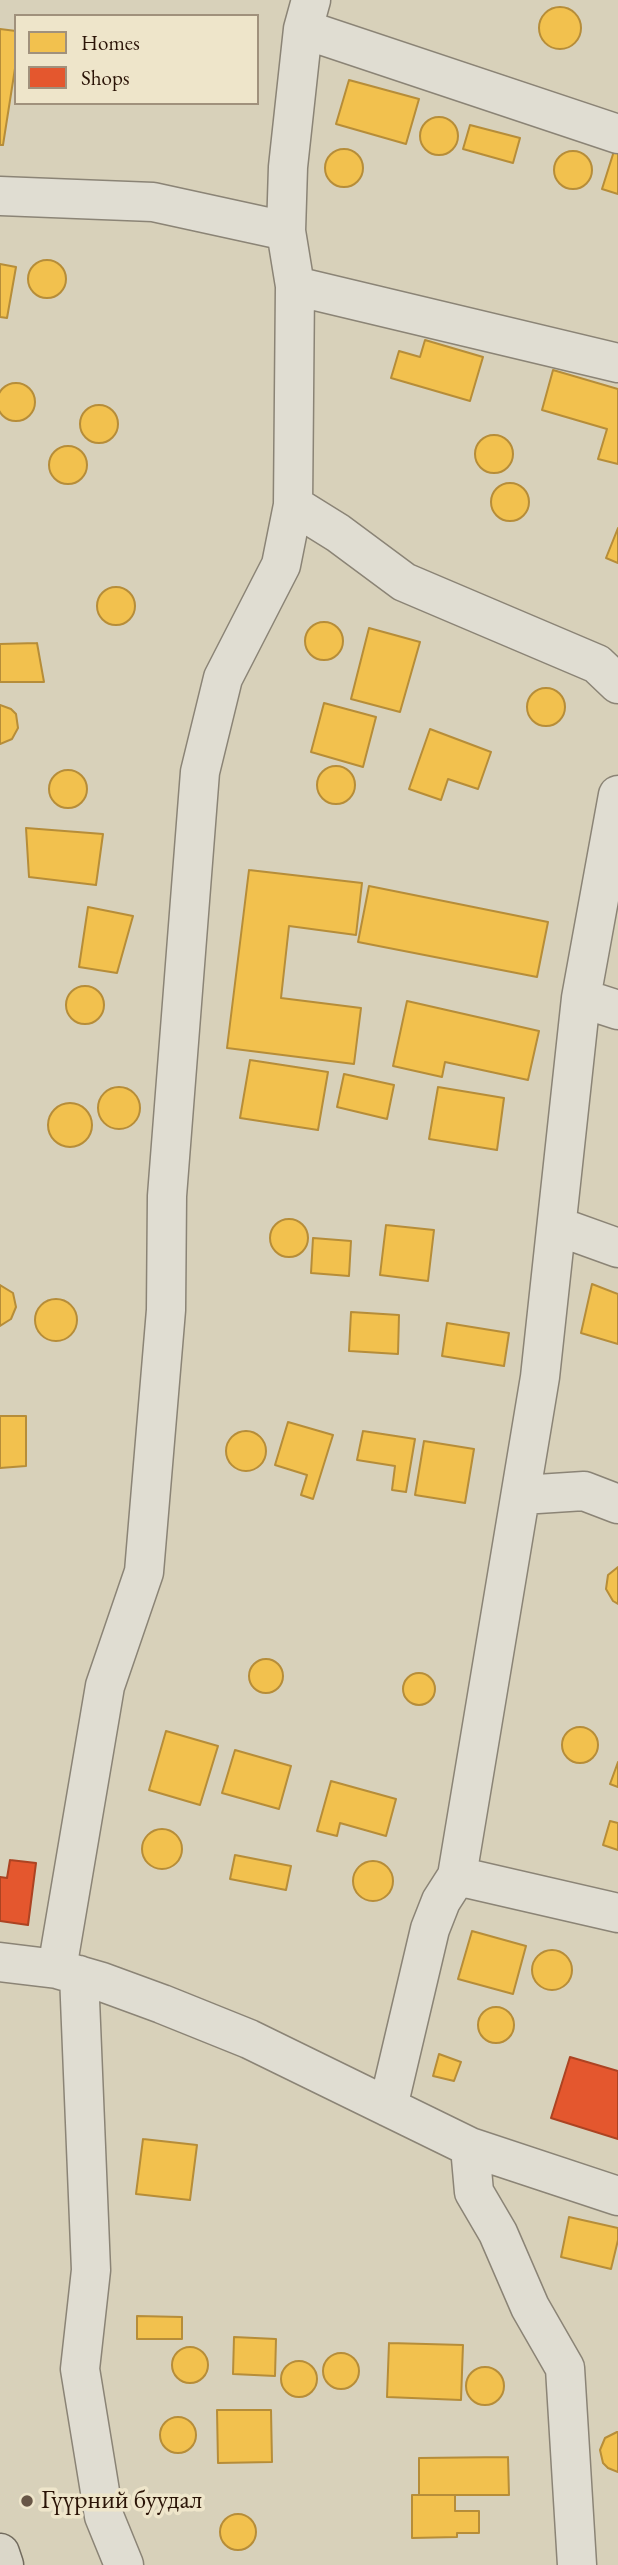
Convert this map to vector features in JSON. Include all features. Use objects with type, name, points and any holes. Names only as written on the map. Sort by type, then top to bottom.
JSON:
[{"type":"main road","points":[[0,2553],[4,2565]]},
{"type":"street","points":[[124,2565],[104,2516],[80,2368],[91,2270],[68,1972],[105,1686],[145,1572],[166,1310],[167,1196],[201,772],[223,678],[281,565],[293,505],[295,286],[286,231],[288,167],[307,14],[618,134]]},
{"type":"street","points":[[0,196],[153,202],[286,231]]},
{"type":"street","points":[[295,286],[618,363]]},
{"type":"street","points":[[293,505],[338,533],[404,582],[597,664],[618,684]]},
{"type":"street","points":[[388,2107],[430,1929],[441,1901],[457,1876],[540,1377],[581,998],[618,795]]},
{"type":"street","points":[[581,998],[618,1010]]},
{"type":"street","points":[[557,1226],[618,1248]]},
{"type":"street","points":[[522,1495],[584,1491],[618,1504]]},
{"type":"street","points":[[457,1876],[618,1913]]},
{"type":"street","points":[[0,1962],[68,1972],[138,1995],[249,2039],[470,2147],[618,2196]]},
{"type":"street","points":[[470,2147],[474,2192],[498,2233],[530,2307],[565,2368],[577,2565]]},
{"type":"building: Homes","points":[[560,7],[575,13],[581,28],[575,43],[560,49],[545,43],[539,28],[545,13]]},
{"type":"building: Homes","points":[[0,29],[14,31],[14,75],[3,145],[0,145]]},
{"type":"building: Homes","points":[[349,80],[419,99],[406,144],[336,124]]},
{"type":"building: Homes","points":[[439,117],[453,122],[458,136],[453,150],[439,155],[425,150],[420,136],[425,122]]},
{"type":"building: Homes","points":[[470,125],[520,138],[513,163],[463,149]]},
{"type":"building: Homes","points":[[344,149],[358,154],[363,168],[358,182],[344,187],[330,182],[325,168],[330,154]]},
{"type":"building: Homes","points":[[573,151],[587,156],[592,170],[587,184],[573,189],[559,184],[554,170],[559,156]]},
{"type":"building: Homes","points":[[614,151],[618,152],[618,194],[602,189]]},
{"type":"building: Homes","points":[[47,260],[61,265],[66,279],[61,293],[47,298],[33,293],[28,279],[33,265]]},
{"type":"building: Homes","points":[[0,264],[16,267],[7,318],[0,317]]},
{"type":"building: Homes","points":[[425,340],[483,357],[470,401],[391,378],[399,351],[420,357]]},
{"type":"building: Homes","points":[[553,370],[618,389],[618,464],[598,459],[607,429],[542,410]]},
{"type":"building: Homes","points":[[9,385],[23,385],[33,395],[33,409],[23,419],[9,419],[-1,409],[-1,395]]},
{"type":"building: Homes","points":[[99,405],[113,410],[118,424],[113,438],[99,443],[85,438],[80,424],[85,410]]},
{"type":"building: Homes","points":[[494,435],[508,440],[513,454],[508,468],[494,473],[480,468],[475,454],[480,440]]},
{"type":"building: Homes","points":[[68,446],[82,451],[87,465],[82,479],[68,484],[54,479],[49,465],[54,451]]},
{"type":"building: Homes","points":[[510,483],[524,488],[529,502],[524,516],[510,521],[496,516],[491,502],[496,488]]},
{"type":"building: Homes","points":[[618,528],[618,563],[606,558]]},
{"type":"building: Homes","points":[[116,587],[130,592],[135,606],[130,620],[116,625],[102,620],[97,606],[102,592]]},
{"type":"building: Homes","points":[[324,622],[338,627],[343,641],[338,655],[324,660],[310,655],[305,641],[310,627]]},
{"type":"building: Homes","points":[[369,628],[420,642],[400,712],[351,699]]},
{"type":"building: Homes","points":[[37,643],[44,682],[0,682],[0,644]]},
{"type":"building: Homes","points":[[546,688],[560,693],[565,707],[560,721],[546,726],[532,721],[527,707],[532,693]]},
{"type":"building: Homes","points":[[324,703],[376,717],[363,767],[311,752]]},
{"type":"building: Homes","points":[[0,705],[16,714],[18,728],[12,739],[0,744]]},
{"type":"building: Homes","points":[[430,729],[491,752],[478,789],[448,779],[441,800],[409,789]]},
{"type":"building: Homes","points":[[336,766],[350,771],[355,785],[350,799],[336,804],[322,799],[317,785],[322,771]]},
{"type":"building: Homes","points":[[68,770],[82,775],[87,789],[82,803],[68,808],[54,803],[49,789],[54,775]]},
{"type":"building: Homes","points":[[26,828],[103,834],[96,885],[29,877]]},
{"type":"building: Homes","points":[[249,870],[362,883],[356,935],[289,926],[281,998],[361,1008],[354,1064],[227,1048]]},
{"type":"building: Homes","points":[[369,886],[548,922],[537,977],[358,942]]},
{"type":"building: Homes","points":[[88,907],[133,916],[117,973],[79,967]]},
{"type":"building: Homes","points":[[85,986],[99,991],[104,1005],[99,1019],[85,1024],[71,1019],[66,1005],[71,991]]},
{"type":"building: Homes","points":[[407,1001],[539,1031],[528,1080],[445,1062],[442,1077],[393,1066]]},
{"type":"building: Homes","points":[[250,1060],[328,1072],[318,1130],[240,1118]]},
{"type":"building: Homes","points":[[344,1074],[394,1085],[387,1119],[337,1107]]},
{"type":"building: Homes","points":[[119,1087],[134,1093],[140,1108],[134,1123],[119,1129],[104,1123],[98,1108],[104,1093]]},
{"type":"building: Homes","points":[[438,1087],[504,1098],[497,1150],[429,1139]]},
{"type":"building: Homes","points":[[70,1103],[79,1104],[86,1109],[91,1116],[91,1134],[86,1141],[79,1146],[70,1147],[61,1146],[54,1141],[49,1134],[48,1125],[49,1116],[54,1109],[61,1104]]},
{"type":"building: Homes","points":[[289,1219],[303,1224],[308,1238],[303,1252],[289,1257],[275,1252],[270,1238],[275,1224]]},
{"type":"building: Homes","points":[[386,1225],[434,1230],[428,1281],[380,1275]]},
{"type":"building: Homes","points":[[313,1238],[351,1241],[349,1276],[311,1273]]},
{"type":"building: Homes","points":[[592,1284],[618,1294],[618,1344],[581,1333]]},
{"type":"building: Homes","points":[[0,1285],[13,1293],[16,1307],[11,1319],[0,1326]]},
{"type":"building: Homes","points":[[56,1299],[71,1305],[77,1320],[71,1335],[56,1341],[41,1335],[35,1320],[41,1305]]},
{"type":"building: Homes","points":[[351,1312],[399,1315],[398,1354],[349,1351]]},
{"type":"building: Homes","points":[[447,1323],[509,1333],[504,1366],[442,1356]]},
{"type":"building: Homes","points":[[0,1416],[26,1416],[26,1466],[0,1468]]},
{"type":"building: Homes","points":[[288,1422],[333,1435],[313,1499],[301,1495],[307,1475],[275,1465]]},
{"type":"building: Homes","points":[[246,1431],[254,1432],[260,1437],[265,1443],[265,1459],[260,1465],[254,1470],[246,1471],[238,1470],[232,1465],[227,1459],[226,1451],[227,1443],[232,1437],[238,1432]]},
{"type":"building: Homes","points":[[363,1431],[415,1439],[406,1492],[392,1490],[395,1466],[357,1460]]},
{"type":"building: Homes","points":[[424,1441],[474,1449],[465,1503],[415,1495]]},
{"type":"building: Homes","points":[[618,1567],[618,1604],[606,1589],[608,1575]]},
{"type":"building: Homes","points":[[266,1659],[278,1664],[283,1676],[278,1688],[266,1693],[254,1688],[249,1676],[254,1664]]},
{"type":"building: Homes","points":[[419,1673],[430,1678],[435,1689],[430,1700],[419,1705],[408,1700],[403,1689],[408,1678]]},
{"type":"building: Homes","points":[[580,1727],[593,1732],[598,1745],[593,1758],[580,1763],[567,1758],[562,1745],[567,1732]]},
{"type":"building: Homes","points":[[166,1731],[218,1746],[200,1805],[149,1790]]},
{"type":"building: Homes","points":[[235,1750],[291,1766],[279,1809],[222,1793]]},
{"type":"building: Homes","points":[[618,1762],[618,1787],[610,1784]]},
{"type":"building: Homes","points":[[331,1781],[396,1799],[386,1836],[340,1823],[337,1836],[317,1831]]},
{"type":"building: Homes","points":[[610,1821],[618,1823],[618,1850],[603,1845]]},
{"type":"building: Homes","points":[[162,1829],[176,1835],[182,1849],[176,1863],[162,1869],[148,1863],[142,1849],[148,1835]]},
{"type":"building: Homes","points":[[235,1855],[291,1866],[286,1890],[230,1879]]},
{"type":"building: Homes","points":[[373,1861],[387,1867],[393,1881],[387,1895],[373,1901],[359,1895],[353,1881],[359,1867]]},
{"type":"building: Homes","points":[[472,1931],[526,1946],[513,1994],[458,1979]]},
{"type":"building: Homes","points":[[552,1950],[566,1956],[572,1970],[566,1984],[552,1990],[538,1984],[532,1970],[538,1956]]},
{"type":"building: Homes","points":[[496,2007],[509,2012],[514,2025],[509,2038],[496,2043],[483,2038],[478,2025],[483,2012]]},
{"type":"building: Homes","points":[[439,2054],[461,2062],[454,2081],[433,2076]]},
{"type":"building: Homes","points":[[143,2139],[197,2145],[190,2200],[136,2194]]},
{"type":"building: Homes","points":[[569,2217],[618,2228],[611,2269],[561,2257]]},
{"type":"building: Homes","points":[[137,2316],[182,2317],[182,2339],[137,2339]]},
{"type":"building: Homes","points":[[234,2337],[276,2339],[275,2376],[233,2374]]},
{"type":"building: Homes","points":[[389,2343],[463,2345],[461,2400],[387,2397]]},
{"type":"building: Homes","points":[[190,2347],[203,2352],[208,2365],[203,2378],[190,2383],[177,2378],[172,2365],[177,2352]]},
{"type":"building: Homes","points":[[341,2353],[353,2359],[359,2371],[353,2383],[341,2389],[329,2383],[323,2371],[329,2359]]},
{"type":"building: Homes","points":[[299,2361],[312,2366],[317,2379],[312,2392],[299,2397],[286,2392],[281,2379],[286,2366]]},
{"type":"building: Homes","points":[[485,2367],[498,2373],[504,2386],[498,2399],[485,2405],[472,2399],[466,2386],[472,2373]]},
{"type":"building: Homes","points":[[217,2410],[271,2410],[272,2462],[218,2463]]},
{"type":"building: Homes","points":[[178,2417],[191,2422],[196,2435],[191,2448],[178,2453],[165,2448],[160,2435],[165,2422]]},
{"type":"building: Homes","points":[[618,2432],[618,2472],[603,2463],[600,2450],[605,2438]]},
{"type":"building: Homes","points":[[508,2457],[509,2495],[419,2495],[419,2458]]},
{"type":"building: Homes","points":[[412,2495],[455,2495],[455,2511],[479,2511],[479,2533],[457,2533],[457,2537],[412,2538]]},
{"type":"building: Homes","points":[[238,2514],[251,2519],[256,2532],[251,2545],[238,2550],[225,2545],[220,2532],[225,2519]]},
{"type":"building: Shops","points":[[10,1860],[36,1863],[28,1925],[0,1921],[0,1877],[7,1878]]},
{"type":"building: Shops","points":[[570,2057],[618,2071],[618,2139],[551,2118]]},
{"type":"place","name":"Гүүрний буудал","points":[[27,2501]]}]
